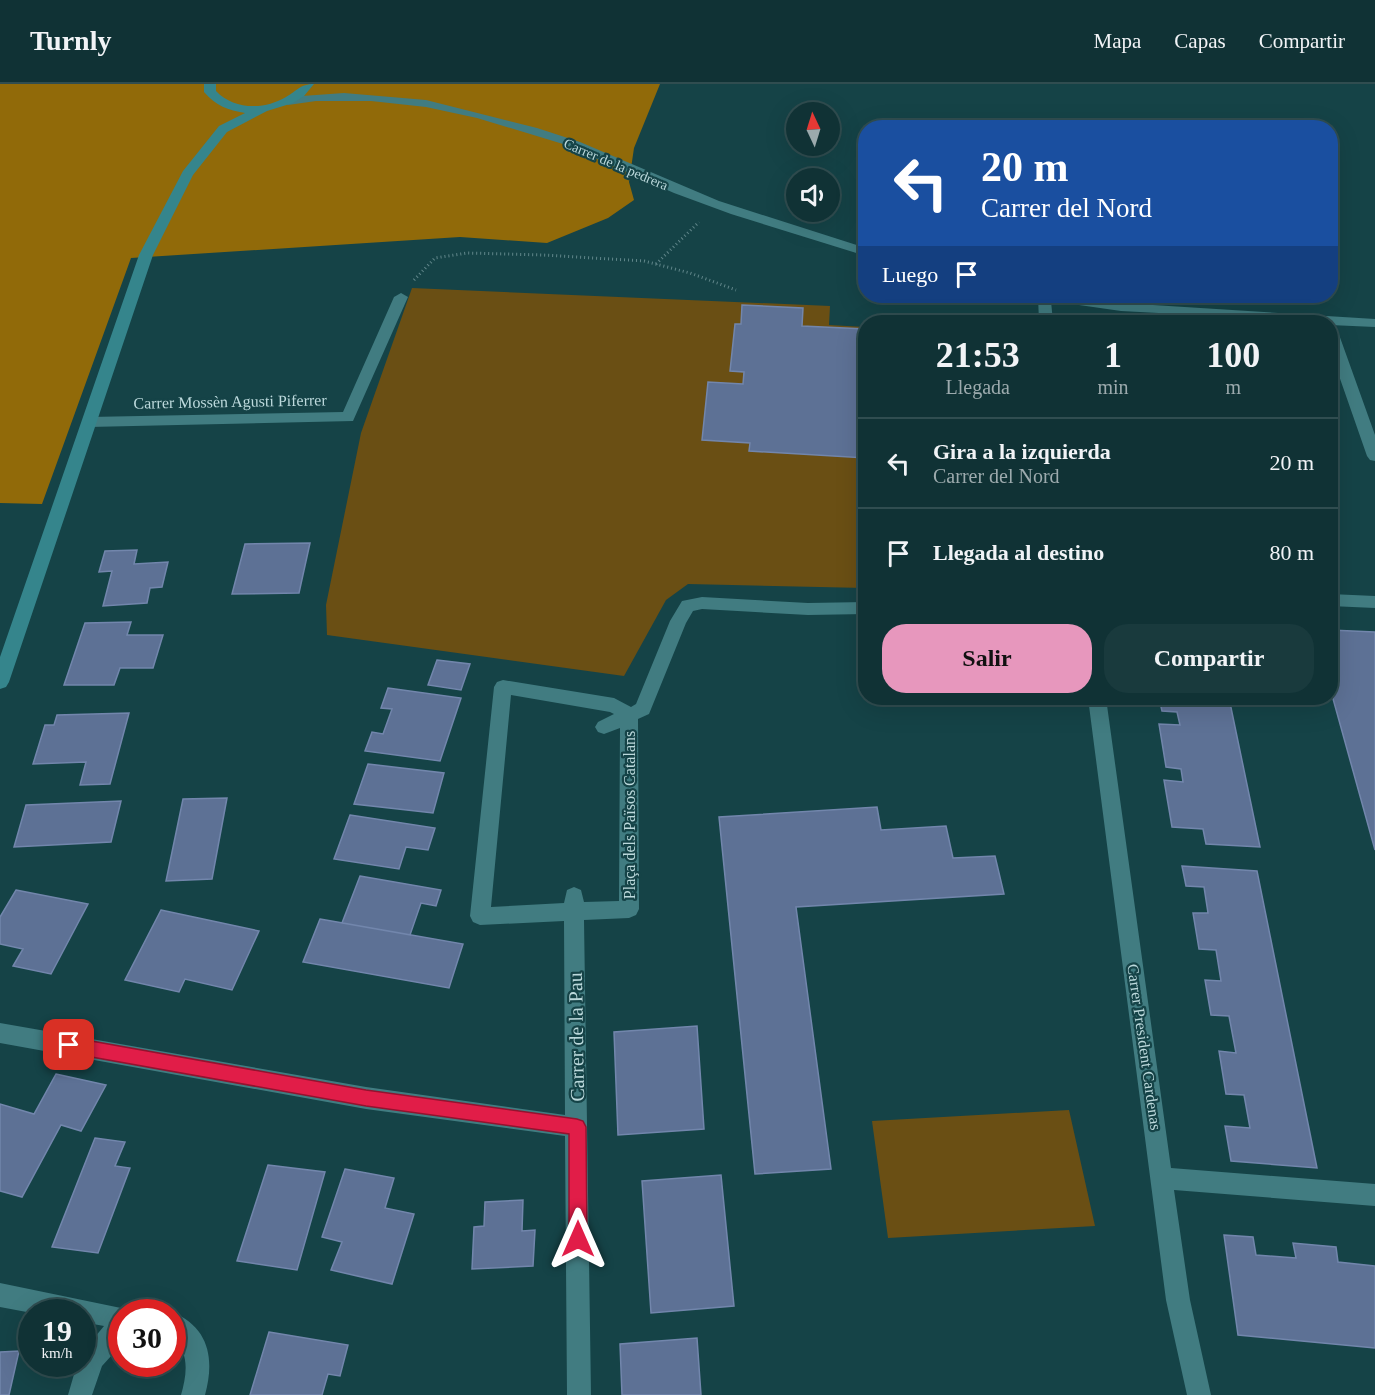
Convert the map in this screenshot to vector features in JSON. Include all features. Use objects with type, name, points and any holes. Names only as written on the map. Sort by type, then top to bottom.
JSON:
[{"type":"main road","points":[[210,84],[210,92],[217,100],[238,108],[266,107]]},
{"type":"main road","points":[[0,682],[146,255],[187,174],[223,129],[266,107],[288,101],[301,93],[308,84]]},
{"type":"main road","points":[[217,100],[223,129]]},
{"type":"street","name":"Carrer de la pedrera","points":[[330,84],[362,95]]},
{"type":"street","name":"Carrer de la pedrera","points":[[288,101],[323,96],[362,95],[438,105],[525,128],[574,144],[716,204],[784,229],[858,250]]},
{"type":"street","name":"Carrer Mossèn Agusti Piferrer","points":[[89,422],[348,417],[401,297]]},
{"type":"street","points":[[1090,303],[1121,308],[1212,315]]},
{"type":"street","points":[[1338,324],[1375,323]]},
{"type":"street","points":[[1338,350],[1375,456]]},
{"type":"street","points":[[1338,600],[1375,602]]},
{"type":"street","points":[[604,727],[643,709],[678,621],[688,606],[702,603],[808,609],[858,608]]},
{"type":"street","name":"Plaça dels Països Catalans","points":[[503,687],[614,705],[629,715],[629,909],[480,916],[503,687]]},
{"type":"street","name":"Carrer President Cardenas","points":[[1098,705],[1178,1300],[1199,1395]]},
{"type":"street","name":"Carrer de la Pau","points":[[574,896],[579,1395]]},
{"type":"street","points":[[0,1033],[366,1098],[577,1127]]},
{"type":"street","points":[[1163,1178],[1375,1195]]},
{"type":"street","points":[[0,1295],[108,1315]]},
{"type":"street","points":[[186,1334],[192,1340],[198,1359],[197,1383],[193,1395]]},
{"type":"street","points":[[81,1395],[86,1370],[99,1348],[108,1340]]},
{"type":"path","points":[[656,264],[716,204]]},
{"type":"path","points":[[401,297],[420,272],[435,258],[467,253],[644,261],[690,273],[736,290]]},
{"type":"shaded area","points":[[0,84],[660,84],[634,148],[629,182],[634,200],[608,218],[547,243],[460,237],[131,258],[42,504],[0,503]]},
{"type":"shaded area","points":[[412,288],[830,306],[829,325],[858,327],[858,588],[688,584],[666,600],[624,676],[327,635],[326,605],[361,433]]},
{"type":"shaded area","points":[[1069,1110],[1095,1226],[888,1238],[872,1121]]},
{"type":"building","points":[[742,305],[803,308],[802,326],[858,329],[858,458],[749,451],[750,443],[702,440],[708,382],[743,384],[744,372],[730,371],[735,324],[741,324]]},
{"type":"building","points":[[310,543],[299,593],[232,594],[245,544]]},
{"type":"building","points":[[137,550],[134,564],[168,562],[162,587],[150,588],[147,603],[103,606],[112,571],[99,572],[105,551]]},
{"type":"building","points":[[131,622],[127,635],[163,635],[153,668],[120,668],[114,685],[64,685],[85,623]]},
{"type":"building","points":[[1338,630],[1375,632],[1375,850],[1335,705],[1338,705]]},
{"type":"building","points":[[437,660],[470,664],[461,690],[428,685]]},
{"type":"building","points":[[388,688],[461,698],[440,761],[365,751],[372,732],[383,734],[392,709],[381,708]]},
{"type":"building","points":[[1161,705],[1230,705],[1260,847],[1206,844],[1203,829],[1172,827],[1164,780],[1183,782],[1181,769],[1166,767],[1159,724],[1180,725],[1177,712],[1162,711]]},
{"type":"building","points":[[129,713],[110,784],[80,785],[86,762],[33,764],[45,725],[54,725],[57,715]]},
{"type":"building","points":[[368,764],[444,773],[433,813],[354,804]]},
{"type":"building","points":[[227,798],[212,879],[166,881],[183,799]]},
{"type":"building","points":[[121,801],[111,842],[14,847],[26,805]]},
{"type":"building","points":[[877,807],[881,830],[946,826],[953,858],[995,856],[1004,894],[796,907],[831,1169],[755,1174],[719,817]]},
{"type":"building","points":[[350,815],[435,828],[428,850],[406,847],[399,869],[334,859]]},
{"type":"building","points":[[1182,866],[1257,871],[1317,1168],[1231,1161],[1225,1126],[1250,1128],[1244,1095],[1226,1094],[1219,1051],[1236,1053],[1229,1016],[1211,1015],[1205,980],[1221,981],[1216,950],[1199,949],[1193,913],[1208,913],[1204,887],[1186,886]]},
{"type":"building","points":[[360,876],[441,890],[436,906],[421,903],[410,935],[342,923]]},
{"type":"building","points":[[16,890],[88,904],[51,974],[13,966],[23,949],[0,944],[0,917]]},
{"type":"building","points":[[161,910],[259,931],[232,990],[185,979],[179,992],[125,980]]},
{"type":"building","points":[[320,919],[463,944],[449,988],[303,962]]},
{"type":"building","points":[[697,1026],[704,1129],[618,1135],[614,1032]]},
{"type":"building","points":[[56,1074],[106,1085],[81,1131],[61,1125],[22,1197],[0,1191],[0,1104],[34,1114]]},
{"type":"building","points":[[95,1138],[125,1142],[115,1166],[130,1168],[98,1253],[52,1247]]},
{"type":"building","points":[[268,1165],[325,1172],[297,1270],[237,1261]]},
{"type":"building","points":[[345,1169],[394,1178],[385,1208],[414,1214],[392,1284],[331,1270],[342,1242],[322,1237]]},
{"type":"building","points":[[721,1175],[734,1306],[651,1313],[642,1181]]},
{"type":"building","points":[[523,1200],[522,1231],[535,1230],[533,1266],[472,1269],[474,1227],[484,1226],[485,1202]]},
{"type":"building","points":[[1224,1235],[1253,1237],[1256,1255],[1296,1258],[1293,1243],[1336,1247],[1338,1262],[1375,1266],[1375,1348],[1238,1335]]},
{"type":"building","points":[[269,1332],[348,1345],[340,1376],[328,1374],[322,1395],[250,1395]]},
{"type":"building","points":[[697,1338],[701,1395],[622,1395],[620,1344]]},
{"type":"building","points":[[18,1351],[9,1395],[0,1395],[0,1352]]},
{"type":"route","points":[[69,1045],[366,1098],[577,1127],[578,1239]]}]
